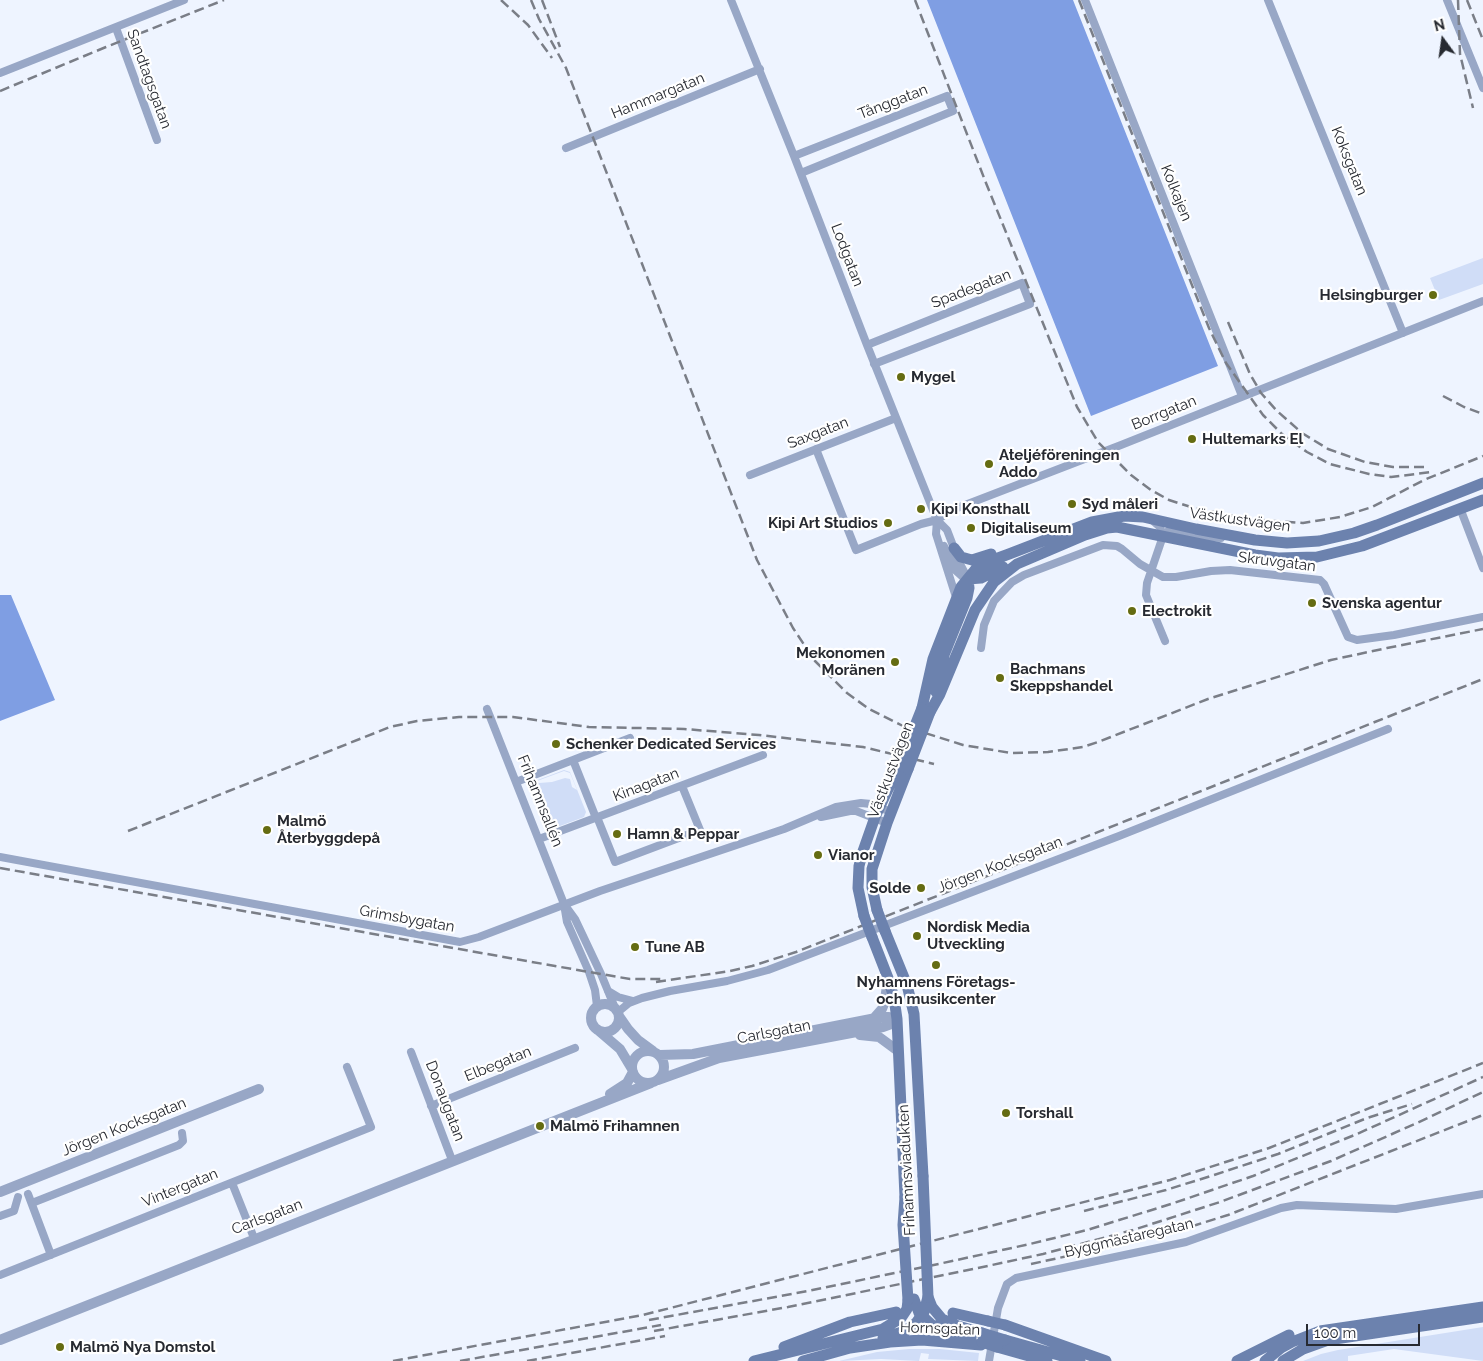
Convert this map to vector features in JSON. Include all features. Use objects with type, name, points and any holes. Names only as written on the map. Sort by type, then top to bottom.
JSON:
[{"type":"main road","name":"Västkustvägen","points":[[928,709],[933,659],[961,587],[976,570],[990,561],[1062,532],[1092,522],[1124,516],[1143,517],[1236,538],[1287,543],[1305,543],[1334,539],[1377,525],[1483,483]]},
{"type":"main road","name":"Västkustvägen","points":[[968,579],[981,578],[1009,563],[1096,530],[1107,528],[1123,528],[1255,555],[1278,558],[1317,556],[1362,546],[1483,500]]},
{"type":"main road","points":[[954,548],[966,560],[976,560],[1073,522],[1100,515],[1124,516]]},
{"type":"main road","name":"Västkustvägen","points":[[888,978],[864,916],[858,888],[859,866],[862,854],[883,815],[928,709],[940,694],[975,610],[987,591],[1001,576],[1017,564],[1049,549]]},
{"type":"main road","points":[[928,709],[944,655],[967,598],[968,579]]},
{"type":"main road","name":"Västkustvägen","points":[[883,815],[872,868],[872,887],[877,910],[907,985],[916,1042]]},
{"type":"main road","name":"Frihamnsviadukten","points":[[888,978],[894,998],[897,1019],[904,1196],[911,1225],[911,1300],[922,1316],[938,1328],[1001,1345],[1080,1361]]},
{"type":"main road","name":"Carlsgatan","points":[[897,1019],[911,1001]]},
{"type":"main road","points":[[897,1019],[907,1025],[916,1042]]},
{"type":"main road","name":"Frihamnsviadukten","points":[[916,1042],[928,1297],[932,1307],[942,1319],[982,1340]]},
{"type":"main road","name":"Frihamnsviadukten","points":[[922,1316],[928,1297]]},
{"type":"main road","points":[[753,1361],[890,1326],[901,1318],[911,1300]]},
{"type":"main road","points":[[1265,1361],[1281,1348],[1320,1331],[1483,1307]]},
{"type":"main road","name":"Hornsgatan","points":[[753,1361],[850,1322],[896,1312]]},
{"type":"main road","name":"Hornsgatan","points":[[953,1313],[1005,1325],[1106,1361]]},
{"type":"main road","points":[[850,1348],[905,1330],[914,1325],[922,1316]]},
{"type":"main road","points":[[1283,1361],[1303,1349],[1328,1340],[1483,1317]]},
{"type":"main road","points":[[1237,1361],[1293,1333],[1306,1329],[1332,1324],[1376,1324]]},
{"type":"main road","name":"Hornsgatan","points":[[803,1361],[850,1348],[890,1342],[982,1340]]},
{"type":"main road","points":[[1001,1345],[1047,1361]]},
{"type":"street","points":[[0,72],[184,0]]},
{"type":"street","name":"Lodgatan","points":[[731,0],[760,69],[874,364],[937,520],[947,530],[968,579]]},
{"type":"street","name":"Kolkajen","points":[[1087,0],[1242,396]]},
{"type":"street","name":"Koksgatan","points":[[1268,0],[1403,333]]},
{"type":"street","points":[[1447,0],[1483,88]]},
{"type":"street","name":"Sandtagsgatan","points":[[116,28],[157,140]]},
{"type":"street","name":"Hammargatan","points":[[566,148],[760,69]]},
{"type":"street","name":"Tånggatan","points":[[794,156],[947,96],[952,111],[801,173]]},
{"type":"street","name":"Spadegatan","points":[[867,345],[1022,284],[1030,304],[874,364]]},
{"type":"street","name":"Borrgatan","points":[[816,449],[856,550],[921,524],[937,520],[952,510],[1483,301]]},
{"type":"street","name":"Saxgatan","points":[[750,474],[896,418]]},
{"type":"street","points":[[1460,508],[1483,568]]},
{"type":"street","name":"Lodgatan","points":[[937,520],[936,534],[956,599]]},
{"type":"street","points":[[1152,520],[1160,527],[1163,536]]},
{"type":"street","points":[[1165,641],[1146,595],[1147,583],[1163,536],[1168,532],[1176,532],[1203,537],[1236,538]]},
{"type":"street","points":[[936,534],[941,540],[954,569],[958,574],[968,579]]},
{"type":"street","points":[[981,648],[984,625],[994,601],[1006,586],[1024,575],[1103,544],[1117,546],[1152,571]]},
{"type":"street","name":"Skruvgatan","points":[[1152,571],[1163,577],[1176,577],[1211,571],[1246,571],[1320,580],[1324,584],[1348,637],[1357,640],[1483,616]]},
{"type":"street","name":"Frihamnsallén","points":[[487,710],[564,904],[574,920],[617,1012],[638,1040],[656,1053]]},
{"type":"street","name":"Jörgen Kocksgatan","points":[[617,1012],[633,1001],[670,991],[727,982],[768,970],[1118,836],[1388,729]]},
{"type":"street","points":[[516,782],[630,738]]},
{"type":"street","name":"Kinagatan","points":[[539,839],[763,756]]},
{"type":"street","points":[[573,760],[616,862],[700,830],[682,786]]},
{"type":"street","name":"Grimsbygatan","points":[[0,857],[460,942],[480,938],[564,904],[795,824],[846,804],[861,803],[883,815]]},
{"type":"street","name":"Grimsbygatan","points":[[795,824],[850,811],[883,815]]},
{"type":"street","name":"Frihamnsallén","points":[[564,904],[567,922],[595,990],[597,1006]]},
{"type":"street","points":[[874,1018],[884,1004],[888,978]]},
{"type":"street","points":[[608,991],[618,997],[633,1001]]},
{"type":"street","points":[[599,1031],[603,1032],[617,1025],[617,1012],[606,1004],[597,1006],[591,1013],[590,1019],[593,1026],[620,1049],[636,1078],[642,1081],[654,1081],[662,1075],[663,1060],[656,1053],[643,1051],[637,1055],[633,1062],[633,1070]]},
{"type":"street","name":"Carlsgatan","points":[[0,1340],[654,1081],[719,1058],[883,1027],[894,1023],[897,1019],[889,1017],[874,1018],[693,1054],[656,1053]]},
{"type":"street","points":[[844,1035],[879,1037],[897,1048]]},
{"type":"street","name":"Elbegatan","points":[[431,1106],[574,1048]]},
{"type":"street","name":"Donaugatan","points":[[412,1052],[452,1160]]},
{"type":"street","name":"Vintergatan","points":[[0,1275],[371,1127],[347,1068]]},
{"type":"street","name":"Carlsgatan","points":[[546,1123],[573,1109],[614,1092],[627,1083],[633,1070]]},
{"type":"street","name":"Jörgen Kocksgatan","points":[[0,1192],[260,1089]]},
{"type":"street","name":"Jörgen Kocksgatan","points":[[32,1203],[179,1145],[183,1142],[182,1133]]},
{"type":"street","points":[[232,1183],[254,1238]]},
{"type":"street","points":[[28,1194],[51,1254]]},
{"type":"street","name":"Byggmästaregatan","points":[[989,1361],[1000,1302],[1007,1284],[1016,1278],[1186,1242],[1296,1204],[1396,1209],[1483,1194]]},
{"type":"street","points":[[0,1216],[14,1211],[18,1197]]},
{"type":"shaded area","points":[[1483,258],[1483,284],[1439,300],[1430,278]]},
{"type":"shaded area","points":[[564,770],[570,772],[586,812],[584,817],[552,829],[547,828],[530,786],[535,781]],"holes":[[[564,771],[570,773],[577,790],[572,787],[570,779],[565,778],[539,783],[537,781]]]},
{"type":"shaded area","points":[[1483,1327],[1483,1361],[1394,1349],[1348,1356],[1348,1361],[1303,1361],[1338,1350]]},
{"type":"shaded area","points":[[940,1349],[979,1353],[978,1361],[928,1359],[929,1354],[921,1353],[919,1361],[881,1359],[839,1361],[877,1352]]},
{"type":"water","points":[[927,0],[1073,0],[1218,366],[1091,416]]},
{"type":"water","points":[[0,595],[11,595],[55,700],[0,721]]},
{"type":"railway","points":[[0,91],[224,0]]},
{"type":"railway","points":[[501,0],[528,25],[552,58]]},
{"type":"railway","points":[[531,0],[539,19],[566,68],[757,560],[793,628],[815,661],[847,693],[869,709],[903,726],[963,745],[1011,753],[1048,752],[1083,747],[1208,699],[1331,660],[1483,629]]},
{"type":"railway","points":[[542,0],[560,47]]},
{"type":"railway","points":[[915,0],[986,183],[1077,407],[1098,442],[1131,475],[1151,490],[1169,500],[1191,507],[1247,519],[1303,523],[1340,517],[1372,507],[1424,480],[1483,456]]},
{"type":"railway","points":[[1079,0],[1209,328],[1226,363],[1263,415],[1283,435],[1307,452],[1330,464],[1369,474],[1391,477],[1432,472]]},
{"type":"railway","points":[[1458,0],[1460,54],[1473,108]]},
{"type":"railway","points":[[1467,0],[1483,40]]},
{"type":"railway","points":[[1228,322],[1250,374],[1261,393],[1276,410],[1302,433],[1328,449],[1365,462],[1393,467],[1426,467]]},
{"type":"railway","points":[[1443,396],[1483,414]]},
{"type":"railway","points":[[656,982],[730,971],[796,952],[1483,679]]},
{"type":"railway","points":[[128,831],[390,727],[417,721],[459,717],[513,717],[589,727],[684,729],[759,735],[863,747],[934,764]]},
{"type":"railway","points":[[0,868],[630,979],[664,979]]},
{"type":"railway","points":[[393,1361],[643,1315],[1170,1180],[1269,1148],[1483,1063]]},
{"type":"railway","points":[[649,1320],[808,1291],[1030,1244],[1087,1230],[1253,1176],[1357,1134],[1483,1077]]},
{"type":"railway","points":[[654,1331],[788,1307],[978,1268],[1043,1254],[1133,1230],[1220,1202],[1331,1161],[1483,1092]]},
{"type":"railway","points":[[1084,1211],[1166,1190],[1214,1175],[1278,1154],[1367,1118],[1412,1104]]},
{"type":"railway","points":[[1031,1264],[1132,1242],[1228,1215],[1483,1115]]},
{"type":"railway","points":[[460,1361],[661,1325]]},
{"type":"railway","points":[[527,1361],[665,1336]]},
{"type":"place","name":"Helsingburger","points":[[1433,295]]},
{"type":"place","name":"Mygel","points":[[901,377]]},
{"type":"place","name":"Hultemarks El","points":[[1192,439]]},
{"type":"place","name":"Ateljéföreningen Addo","points":[[989,464]]},
{"type":"place","name":"Syd måleri","points":[[1072,504]]},
{"type":"place","name":"Kipi Konsthall","points":[[921,509]]},
{"type":"place","name":"Kipi Art Studios","points":[[888,523]]},
{"type":"place","name":"Digitaliseum","points":[[971,528]]},
{"type":"place","name":"Svenska agentur","points":[[1312,603]]},
{"type":"place","name":"Electrokit","points":[[1132,611]]},
{"type":"place","name":"Mekonomen Moränen","points":[[895,662]]},
{"type":"place","name":"Bachmans Skeppshandel","points":[[1000,678]]},
{"type":"place","name":"Schenker Dedicated Services","points":[[556,744]]},
{"type":"place","name":"Malmö Återbyggdepå","points":[[267,830]]},
{"type":"place","name":"Hamn & Peppar","points":[[617,834]]},
{"type":"place","name":"Vianor","points":[[818,855]]},
{"type":"place","name":"Solde","points":[[921,888]]},
{"type":"place","name":"Nordisk Media Utveckling","points":[[917,936]]},
{"type":"place","name":"Tune AB","points":[[635,947]]},
{"type":"place","name":"Nyhamnens Företags- och musikcenter","points":[[936,965]]},
{"type":"place","name":"Torshall","points":[[1006,1113]]},
{"type":"place","name":"Malmö Frihamnen","points":[[540,1126]]},
{"type":"place","name":"Malmö Nya Domstol","points":[[60,1347]]}]
